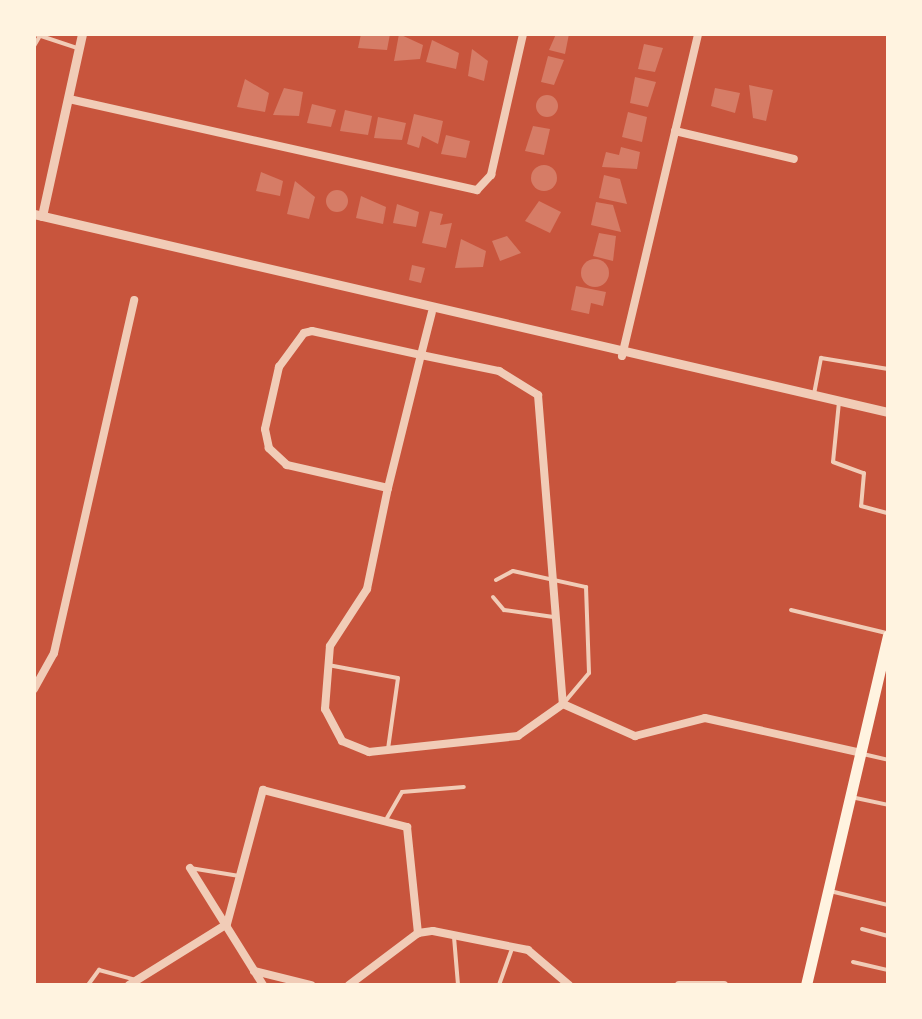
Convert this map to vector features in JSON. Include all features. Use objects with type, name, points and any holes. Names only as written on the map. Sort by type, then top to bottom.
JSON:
[{"type":"main road","points":[[806,985],[888,634]]},
{"type":"street","points":[[82,34],[69,99],[38,215],[432,312],[888,412]]},
{"type":"street","points":[[69,99],[469,190],[484,187],[523,34]]},
{"type":"street","points":[[622,356],[698,34]]},
{"type":"street","points":[[675,131],[794,159]]},
{"type":"street","points":[[34,689],[54,653],[134,300]]},
{"type":"street","points":[[432,312],[388,488],[367,589],[342,618],[321,689],[342,741],[388,751],[518,736],[563,704]]},
{"type":"street","points":[[388,488],[276,457],[265,429],[279,367],[295,339],[312,331],[499,371],[538,395],[563,704]]},
{"type":"street","points":[[563,704],[635,736],[705,718],[861,753]]},
{"type":"street","points":[[131,982],[227,924],[263,790],[387,818],[407,827],[418,933]]},
{"type":"street","points":[[190,868],[263,985]]},
{"type":"street","points":[[349,985],[418,933],[454,935],[513,946],[541,956],[569,985]]},
{"type":"street","points":[[254,971],[311,985]]},
{"type":"street","points":[[679,985],[724,985]]},
{"type":"lane","points":[[35,34],[79,48]]},
{"type":"lane","points":[[34,46],[41,37]]},
{"type":"lane","points":[[813,397],[821,358],[888,369]]},
{"type":"lane","points":[[839,401],[833,462],[864,473],[861,506],[888,513]]},
{"type":"lane","points":[[496,580],[506,570],[581,582],[589,596],[589,673],[563,704]]},
{"type":"lane","points":[[493,597],[504,610],[556,618]]},
{"type":"lane","points":[[791,610],[888,634]]},
{"type":"lane","points":[[326,665],[398,678],[388,751]]},
{"type":"lane","points":[[861,753],[888,760]]},
{"type":"lane","points":[[387,818],[402,792],[464,787]]},
{"type":"lane","points":[[850,797],[888,805]]},
{"type":"lane","points":[[190,868],[239,876]]},
{"type":"lane","points":[[828,891],[888,905]]},
{"type":"lane","points":[[862,929],[888,936]]},
{"type":"lane","points":[[454,935],[458,985]]},
{"type":"lane","points":[[499,985],[513,946]]},
{"type":"lane","points":[[853,962],[888,970]]},
{"type":"lane","points":[[88,985],[99,970],[131,982]]},
{"type":"building","points":[[361,34],[390,34],[387,50],[358,48]]},
{"type":"building","points":[[399,34],[423,45],[420,59],[394,61]]},
{"type":"building","points":[[556,34],[569,34],[565,54],[549,50]]},
{"type":"building","points":[[432,40],[459,53],[456,69],[426,62]]},
{"type":"building","points":[[644,44],[663,48],[655,72],[638,69]]},
{"type":"building","points":[[472,49],[488,61],[484,81],[468,76]]},
{"type":"building","points":[[548,56],[564,60],[554,85],[541,82]]},
{"type":"building","points":[[635,77],[656,82],[648,107],[630,103]]},
{"type":"building","points":[[245,79],[269,93],[265,112],[237,107]]},
{"type":"building","points":[[749,85],[773,90],[766,121],[753,118]]},
{"type":"building","points":[[284,88],[303,92],[299,116],[273,115]]},
{"type":"building","points":[[715,88],[740,93],[735,113],[711,106]]},
{"type":"building","points":[[547,95],[555,98],[558,106],[555,114],[547,117],[539,114],[536,106],[539,98]]},
{"type":"building","points":[[312,104],[336,110],[331,127],[307,123]]},
{"type":"building","points":[[345,110],[372,116],[368,135],[340,131]]},
{"type":"building","points":[[628,112],[647,117],[642,142],[622,137]]},
{"type":"building","points":[[414,114],[443,121],[438,144],[422,136],[419,148],[407,144]]},
{"type":"building","points":[[378,117],[406,123],[402,140],[374,138]]},
{"type":"building","points":[[533,126],[550,129],[544,155],[525,151]]},
{"type":"building","points":[[446,135],[470,141],[466,158],[441,154]]},
{"type":"building","points":[[621,147],[640,152],[637,169],[602,167],[606,152],[619,155]]},
{"type":"building","points":[[544,165],[553,169],[557,178],[553,187],[544,191],[535,187],[531,178],[535,169]]},
{"type":"building","points":[[261,172],[283,181],[280,196],[256,191]]},
{"type":"building","points":[[604,175],[620,179],[627,204],[599,198]]},
{"type":"building","points":[[295,181],[315,197],[309,219],[287,214]]},
{"type":"building","points":[[337,190],[345,193],[348,201],[345,209],[337,212],[329,209],[326,201],[329,193]]},
{"type":"building","points":[[361,196],[386,207],[383,224],[356,218]]},
{"type":"building","points":[[539,201],[561,212],[550,233],[525,221]]},
{"type":"building","points":[[596,202],[613,205],[621,232],[591,225]]},
{"type":"building","points":[[397,204],[419,212],[416,227],[393,223]]},
{"type":"building","points":[[430,211],[443,214],[440,225],[452,223],[446,248],[422,243]]},
{"type":"building","points":[[599,233],[616,236],[613,261],[593,256]]},
{"type":"building","points":[[507,236],[521,253],[500,261],[492,241]]},
{"type":"building","points":[[461,239],[486,251],[483,267],[455,268]]},
{"type":"building","points":[[595,259],[605,263],[609,273],[605,283],[595,287],[585,283],[581,273],[585,263]]},
{"type":"building","points":[[412,265],[425,268],[421,283],[409,280]]},
{"type":"building","points":[[576,286],[606,292],[603,306],[591,303],[589,314],[571,310]]}]
